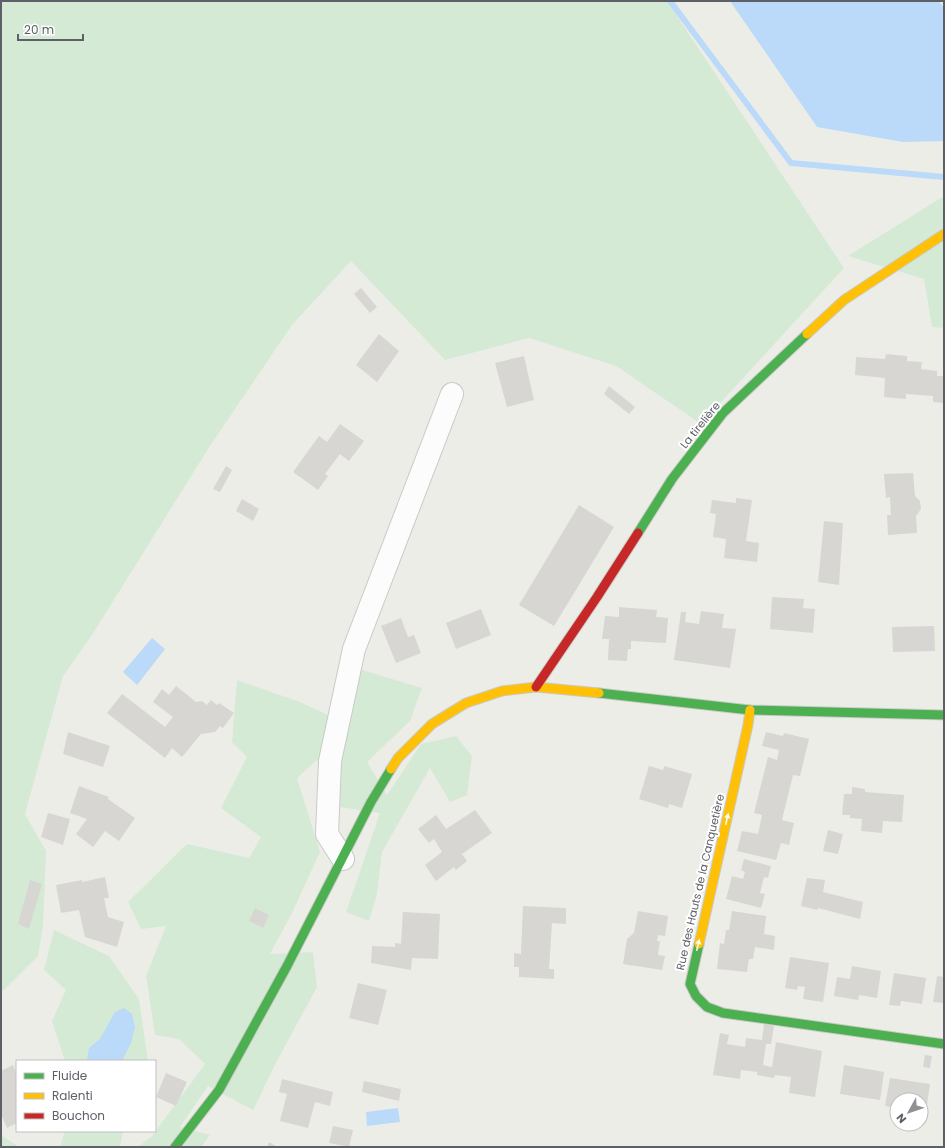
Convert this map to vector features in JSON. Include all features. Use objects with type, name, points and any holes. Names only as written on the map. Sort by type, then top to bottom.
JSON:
[{"type":"street","name":"La tirelière","points":[[536,687],[597,597],[672,479],[723,413],[844,300],[944,234]]},
{"type":"street","points":[[343,859],[327,834],[330,761],[354,649],[452,394]]},
{"type":"street","points":[[175,1147],[219,1090],[343,859],[371,802],[398,758],[432,724],[466,703],[502,691],[536,687],[750,710],[944,715]]},
{"type":"street","name":"Rue des Hauts de la Canquetière","points":[[750,710],[748,725],[690,984],[696,996],[707,1007],[723,1013],[944,1044]]},
{"type":"green space","points":[[1,1],[667,1],[844,268],[701,424],[616,366],[529,338],[445,360],[351,261],[292,325],[210,446],[92,635],[63,676],[25,814],[46,851],[43,926],[38,956],[3,991],[1,990]]},
{"type":"green space","points":[[944,196],[944,328],[932,327],[924,279],[848,256]]},
{"type":"green space","points":[[359,669],[422,688],[410,721],[367,762],[387,795],[421,744],[456,736],[472,756],[467,795],[450,802],[430,768],[382,852],[377,894],[369,921],[346,912],[380,813],[340,807],[317,760],[297,778],[320,852],[292,913],[270,954],[313,952],[317,987],[278,1059],[253,1110],[208,1086],[180,1127],[210,1135],[201,1147],[138,1147],[156,1132],[205,1064],[179,1039],[155,1035],[146,976],[166,926],[141,929],[128,902],[187,844],[249,858],[261,837],[221,808],[247,757],[232,742],[237,680],[300,702],[350,725]]},
{"type":"green space","points":[[54,930],[109,956],[139,999],[148,1060],[65,1060],[52,1021],[66,990],[44,970]]},
{"type":"green space","points":[[65,1132],[123,1132],[120,1147],[60,1147]]},
{"type":"green space","points":[[1,1135],[19,1147],[1,1147]]},
{"type":"water","points":[[730,1],[939,1],[944,8],[944,141],[903,142],[817,127]]},
{"type":"water","points":[[152,638],[165,649],[137,685],[123,672]]},
{"type":"water","points":[[124,1008],[132,1014],[135,1027],[131,1043],[122,1060],[87,1060],[89,1048],[100,1039],[115,1012]]},
{"type":"water","points":[[398,1108],[400,1122],[367,1126],[366,1112]]},
{"type":"building","points":[[361,288],[377,307],[370,313],[354,294]]},
{"type":"building","points":[[379,334],[399,351],[377,382],[356,365]]},
{"type":"building","points":[[886,354],[907,356],[907,361],[922,362],[921,369],[937,371],[937,376],[944,376],[944,403],[933,402],[933,396],[906,394],[906,399],[884,397],[885,378],[855,375],[856,357],[885,359]]},
{"type":"building","points":[[524,356],[534,400],[507,407],[495,363]]},
{"type":"building","points":[[609,386],[635,407],[629,414],[604,394]]},
{"type":"building","points":[[340,424],[364,441],[349,461],[340,454],[325,474],[328,476],[318,490],[293,472],[319,436],[327,442]]},
{"type":"building","points":[[226,466],[232,470],[220,492],[213,489]]},
{"type":"building","points":[[913,473],[915,496],[920,501],[921,509],[916,516],[917,533],[888,535],[887,515],[891,515],[890,497],[886,498],[884,474]]},
{"type":"building","points":[[736,498],[752,500],[746,541],[759,543],[757,562],[724,558],[726,539],[713,537],[716,514],[710,513],[712,500],[736,503]]},
{"type":"building","points":[[242,499],[259,509],[253,521],[236,511]]},
{"type":"building","points":[[579,505],[614,527],[554,626],[519,605]]},
{"type":"building","points":[[824,521],[843,523],[839,585],[818,582]]},
{"type":"building","points":[[772,597],[804,599],[803,608],[815,609],[813,633],[770,629]]},
{"type":"building","points":[[619,607],[657,610],[656,617],[668,618],[666,643],[631,641],[631,649],[628,649],[627,661],[608,660],[609,639],[602,639],[605,616],[619,617]]},
{"type":"building","points":[[481,609],[491,635],[456,649],[446,623]]},
{"type":"building","points":[[701,611],[724,614],[722,628],[736,629],[730,668],[674,660],[681,612],[686,612],[685,622],[699,624]]},
{"type":"building","points":[[401,618],[408,637],[414,635],[421,653],[396,663],[381,626]]},
{"type":"building","points":[[934,626],[935,651],[893,652],[892,627]]},
{"type":"building","points":[[176,686],[196,702],[202,701],[207,705],[211,700],[217,705],[219,703],[234,713],[223,728],[220,726],[215,732],[201,734],[182,757],[172,748],[165,758],[107,713],[122,694],[165,727],[173,717],[153,702],[162,689],[169,695]]},
{"type":"building","points":[[68,732],[110,746],[103,767],[63,754]]},
{"type":"building","points":[[766,732],[783,736],[784,733],[809,739],[800,776],[793,775],[782,820],[794,823],[789,845],[781,843],[776,860],[737,851],[742,831],[758,834],[762,815],[754,813],[768,757],[777,760],[779,750],[762,746]]},
{"type":"building","points":[[649,766],[663,770],[664,766],[692,774],[682,808],[669,804],[668,808],[639,799]]},
{"type":"building","points":[[79,786],[109,797],[108,799],[135,818],[119,841],[105,831],[93,847],[76,834],[87,819],[70,813]]},
{"type":"building","points":[[852,787],[865,789],[865,792],[904,795],[902,822],[883,821],[882,833],[861,831],[862,819],[850,818],[850,815],[842,815],[844,794],[852,794]]},
{"type":"building","points":[[475,810],[492,833],[462,854],[467,861],[456,870],[454,867],[436,881],[425,865],[442,852],[434,839],[429,843],[418,829],[436,815],[446,829]]},
{"type":"building","points":[[48,813],[70,819],[63,845],[41,837]]},
{"type":"building","points":[[828,830],[843,834],[838,854],[823,851]]},
{"type":"building","points":[[744,859],[771,866],[768,878],[764,877],[760,893],[765,894],[761,908],[726,899],[732,876],[743,879],[745,872],[741,870]]},
{"type":"building","points":[[105,877],[109,898],[104,898],[108,917],[124,922],[117,947],[85,937],[79,910],[61,913],[56,885],[82,880],[82,882]]},
{"type":"building","points":[[807,878],[825,880],[823,892],[863,902],[860,919],[818,908],[817,910],[801,906]]},
{"type":"building","points":[[30,880],[42,884],[29,929],[18,924]]},
{"type":"building","points":[[523,906],[566,908],[566,924],[552,923],[549,969],[554,969],[554,979],[519,977],[519,967],[514,967],[514,953],[521,954]]},
{"type":"building","points":[[255,908],[269,915],[263,928],[249,921]]},
{"type":"building","points":[[638,911],[668,916],[665,936],[658,935],[657,941],[660,941],[658,955],[665,956],[662,970],[623,964],[627,939],[634,933]]},
{"type":"building","points":[[732,911],[766,916],[764,934],[775,936],[774,950],[755,947],[753,959],[749,959],[747,972],[717,969],[720,943],[724,944],[726,930],[729,930]]},
{"type":"building","points":[[403,912],[440,914],[438,959],[412,958],[411,970],[371,963],[372,946],[395,947],[395,943],[401,944]]},
{"type":"building","points":[[790,957],[829,963],[823,1002],[803,999],[805,987],[798,986],[797,990],[785,988]]},
{"type":"building","points":[[852,966],[881,971],[877,998],[859,995],[858,1000],[834,996],[837,977],[850,979]]},
{"type":"building","points":[[894,973],[926,978],[922,1004],[901,1001],[900,1006],[889,1005]]},
{"type":"building","points":[[937,976],[944,977],[944,1003],[933,1002]]},
{"type":"building","points":[[358,983],[387,990],[378,1025],[349,1018]]},
{"type":"building","points":[[764,1024],[774,1026],[771,1044],[766,1044],[763,1065],[772,1067],[776,1042],[822,1051],[815,1097],[789,1093],[791,1077],[775,1075],[774,1078],[757,1075],[757,1072],[741,1070],[740,1079],[713,1075],[720,1033],[729,1035],[727,1044],[745,1047],[746,1038],[762,1040]]},
{"type":"building","points":[[925,1055],[932,1056],[930,1068],[923,1067]]},
{"type":"building","points":[[13,1065],[16,1072],[16,1124],[7,1128],[1,1114],[1,1071]]},
{"type":"building","points":[[844,1065],[884,1072],[880,1100],[840,1094]]},
{"type":"building","points":[[166,1073],[187,1082],[176,1106],[156,1097]]},
{"type":"building","points":[[890,1078],[930,1084],[929,1092],[889,1092],[889,1107],[885,1106]]},
{"type":"building","points":[[282,1079],[333,1092],[330,1106],[315,1102],[308,1128],[280,1121],[287,1094],[279,1092]]},
{"type":"building","points":[[364,1081],[401,1089],[399,1101],[362,1092]]},
{"type":"building","points":[[333,1126],[353,1130],[349,1147],[329,1143]]},
{"type":"building","points":[[269,1142],[277,1147],[267,1147]]},
{"type":"waterway","points":[[670,1],[791,163],[944,177]]},
{"type":"traffic: fast","points":[[638,533],[672,479],[723,413],[807,334]]},
{"type":"traffic: fast","points":[[599,693],[750,710],[944,715]]},
{"type":"traffic: fast","points":[[175,1147],[219,1090],[287,966],[371,802],[391,769]]},
{"type":"traffic: fast","points":[[699,944],[690,984],[696,996],[707,1007],[723,1013],[944,1044]]},
{"type":"traffic: slow","points":[[807,334],[844,300],[944,234]]},
{"type":"traffic: slow","points":[[391,769],[398,758],[432,724],[466,703],[502,691],[536,687],[599,693]]},
{"type":"traffic: slow","points":[[699,944],[748,725],[750,710]]},
{"type":"traffic: jam","points":[[536,687],[638,533]]}]
